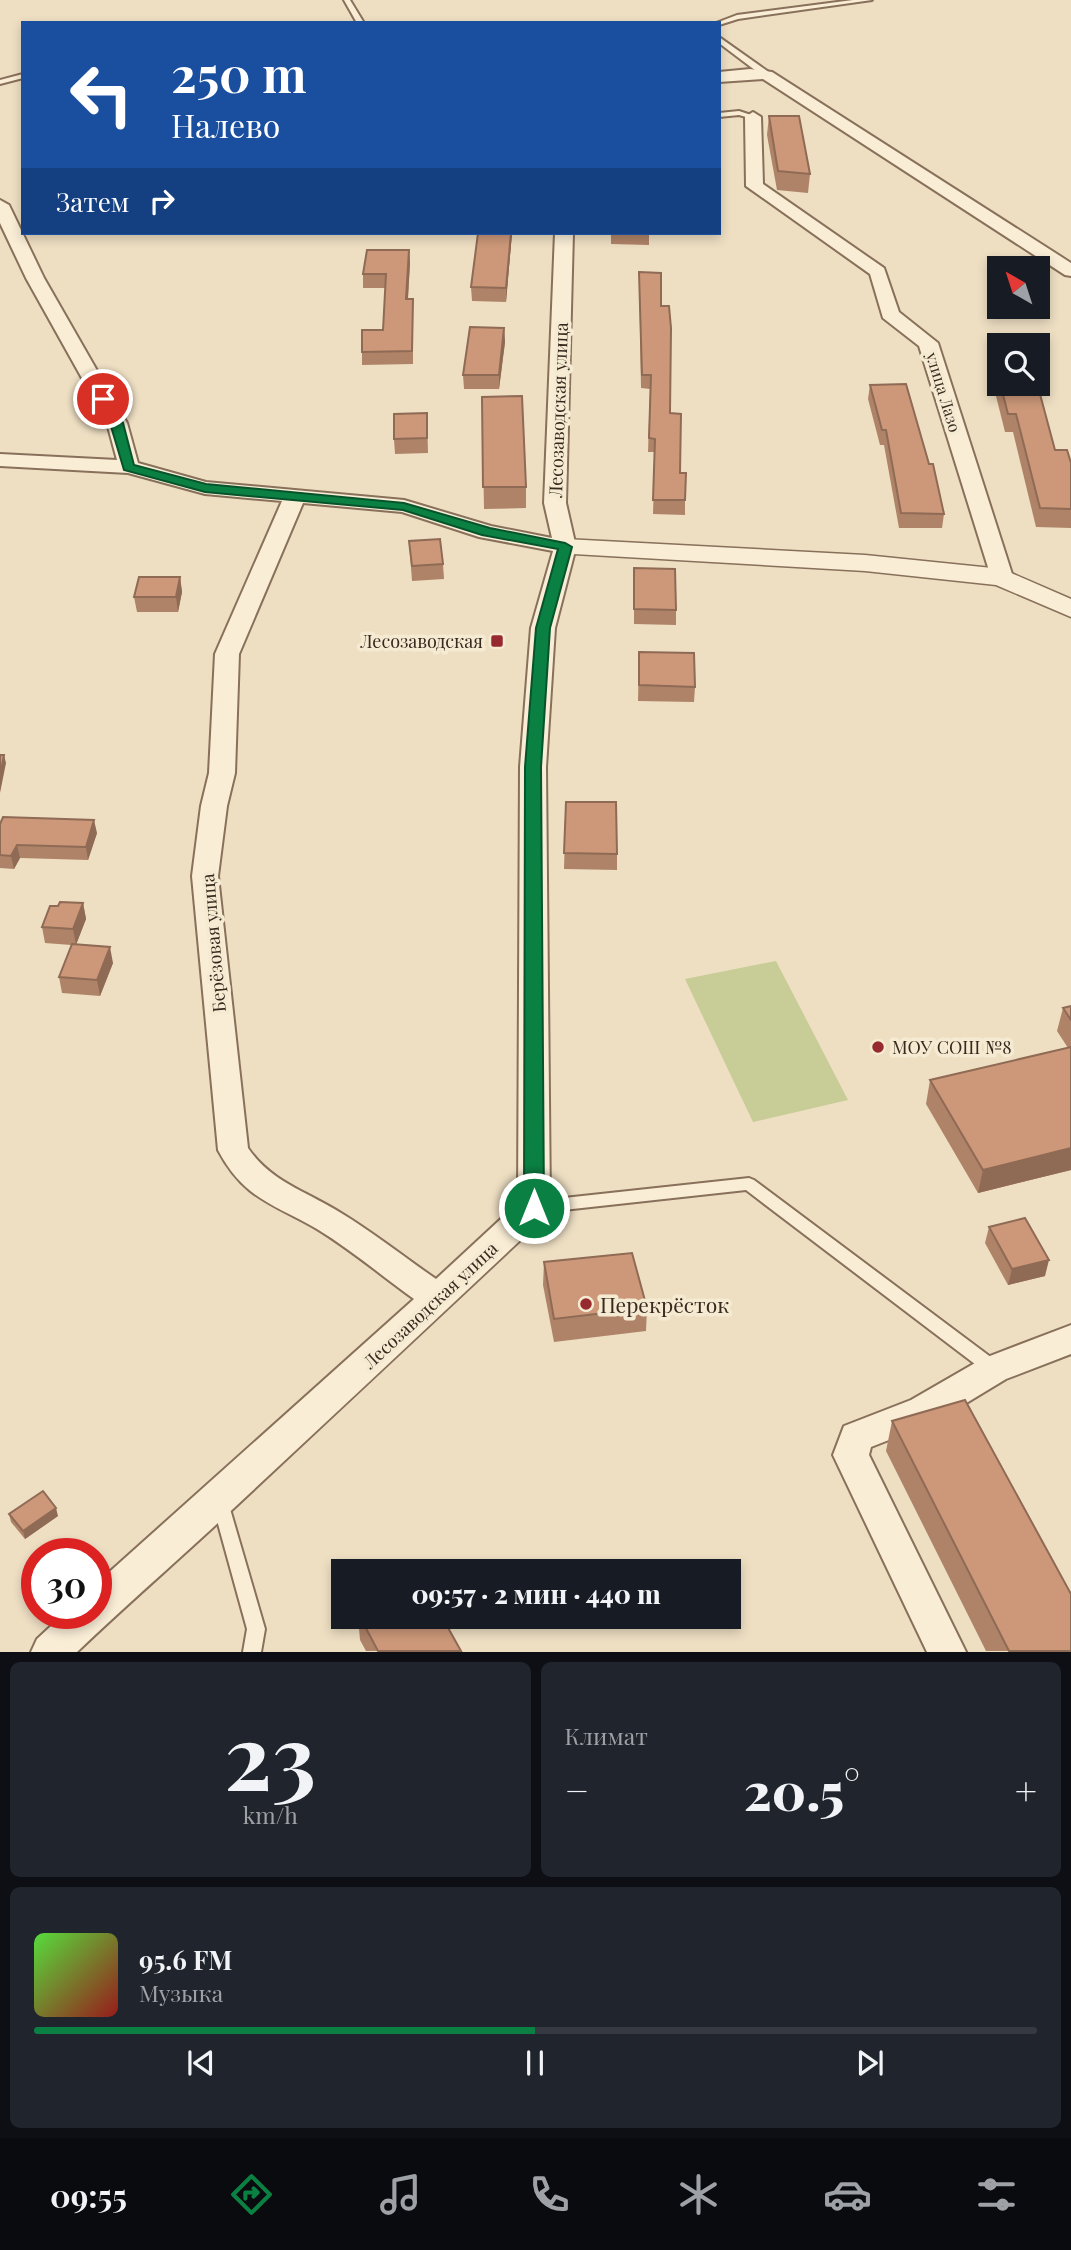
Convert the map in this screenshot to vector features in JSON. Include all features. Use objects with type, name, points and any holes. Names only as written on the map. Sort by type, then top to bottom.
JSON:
[{"type":"street","points":[[721,77],[767,75],[1071,271]]},
{"type":"street","name":"улица Лазо","points":[[753,117],[755,186],[878,272],[890,314],[928,343],[1002,577]]},
{"type":"street","points":[[0,205],[35,278],[117,423],[129,467]]},
{"type":"street","name":"Лесозаводская улица","points":[[112,1594],[219,1499],[534,1208],[533,767],[543,628],[565,547],[555,503],[564,235]]},
{"type":"street","points":[[0,460],[129,467],[205,488],[404,506],[487,532],[565,547],[865,563],[1002,577],[1071,609]]},
{"type":"street","name":"Берёзовая улица","points":[[295,496],[227,654],[222,773],[214,806],[205,876],[233,1150],[248,1173],[279,1195],[329,1221],[438,1298]]},
{"type":"street","points":[[947,1651],[850,1455],[856,1437],[923,1411],[994,1369],[1071,1339]]},
{"type":"street","points":[[50,1651],[74,1629]]},
{"type":"lane","points":[[347,0],[360,21]]},
{"type":"lane","points":[[721,22],[869,0]]},
{"type":"lane","points":[[721,40],[767,75]]},
{"type":"lane","points":[[0,82],[21,77]]},
{"type":"lane","points":[[721,114],[739,113],[753,117]]},
{"type":"lane","points":[[534,1208],[749,1184],[994,1369]]},
{"type":"lane","points":[[219,1499],[256,1629],[252,1651]]},
{"type":"green space","points":[[776,961],[848,1100],[753,1122],[685,979]]},
{"type":"building","points":[[769,116],[799,116],[810,174],[778,171]]},
{"type":"building","points":[[478,235],[511,235],[506,288],[471,287]]},
{"type":"building","points":[[367,250],[409,250],[406,299],[413,299],[412,351],[362,352],[362,330],[383,330],[386,274],[363,274]]},
{"type":"building","points":[[639,272],[661,273],[661,306],[669,306],[670,413],[681,414],[680,473],[686,473],[685,500],[653,500],[655,439],[649,438],[651,375],[642,375]]},
{"type":"building","points":[[470,327],[504,328],[499,375],[463,375]]},
{"type":"building","points":[[906,384],[929,464],[933,464],[944,514],[901,513],[886,430],[882,430],[870,385]]},
{"type":"building","points":[[522,396],[526,487],[483,487],[482,397]]},
{"type":"building","points":[[1003,396],[1040,396],[1055,450],[1067,450],[1071,463],[1071,509],[1040,508],[1016,414],[1008,414]]},
{"type":"building","points":[[427,413],[427,438],[394,439],[394,414]]},
{"type":"building","points":[[440,539],[443,564],[412,566],[409,541]]},
{"type":"building","points":[[634,568],[675,569],[676,610],[634,609]]},
{"type":"building","points":[[139,577],[180,577],[176,597],[134,597]]},
{"type":"building","points":[[639,652],[694,653],[695,687],[639,685]]},
{"type":"building","points":[[0,755],[4,755],[0,776]]},
{"type":"building","points":[[566,802],[616,802],[617,854],[564,853]]},
{"type":"building","points":[[3,817],[94,820],[86,847],[17,845],[11,856],[0,855],[0,824]]},
{"type":"building","points":[[60,902],[83,903],[73,929],[42,927],[50,906],[58,906]]},
{"type":"building","points":[[72,944],[110,947],[97,980],[59,977]]},
{"type":"building","points":[[1071,1006],[1071,1020],[1063,1008]]},
{"type":"building","name":"МОУ СОШ №8","points":[[1071,1047],[1071,1148],[983,1170],[930,1080]]},
{"type":"building","points":[[1025,1218],[1049,1260],[1012,1269],[989,1227]]},
{"type":"building","points":[[632,1253],[647,1308],[554,1319],[544,1262]]},
{"type":"building","points":[[965,1400],[1071,1594],[1071,1651],[1009,1651],[892,1421]]},
{"type":"building","points":[[43,1491],[56,1508],[23,1531],[9,1514]]},
{"type":"building","points":[[366,1629],[449,1629],[461,1651],[378,1651]]},
{"type":"place","name":"Лесозаводская","points":[[497,641]]},
{"type":"place","name":"МОУ СОШ №8","points":[[878,1047]]},
{"type":"place","name":"Перекрёсток","points":[[586,1304]]},
{"type":"route","points":[[103,399],[117,423],[129,467],[205,488],[404,506],[487,532],[565,547],[543,628],[533,767],[534,1208]]}]
